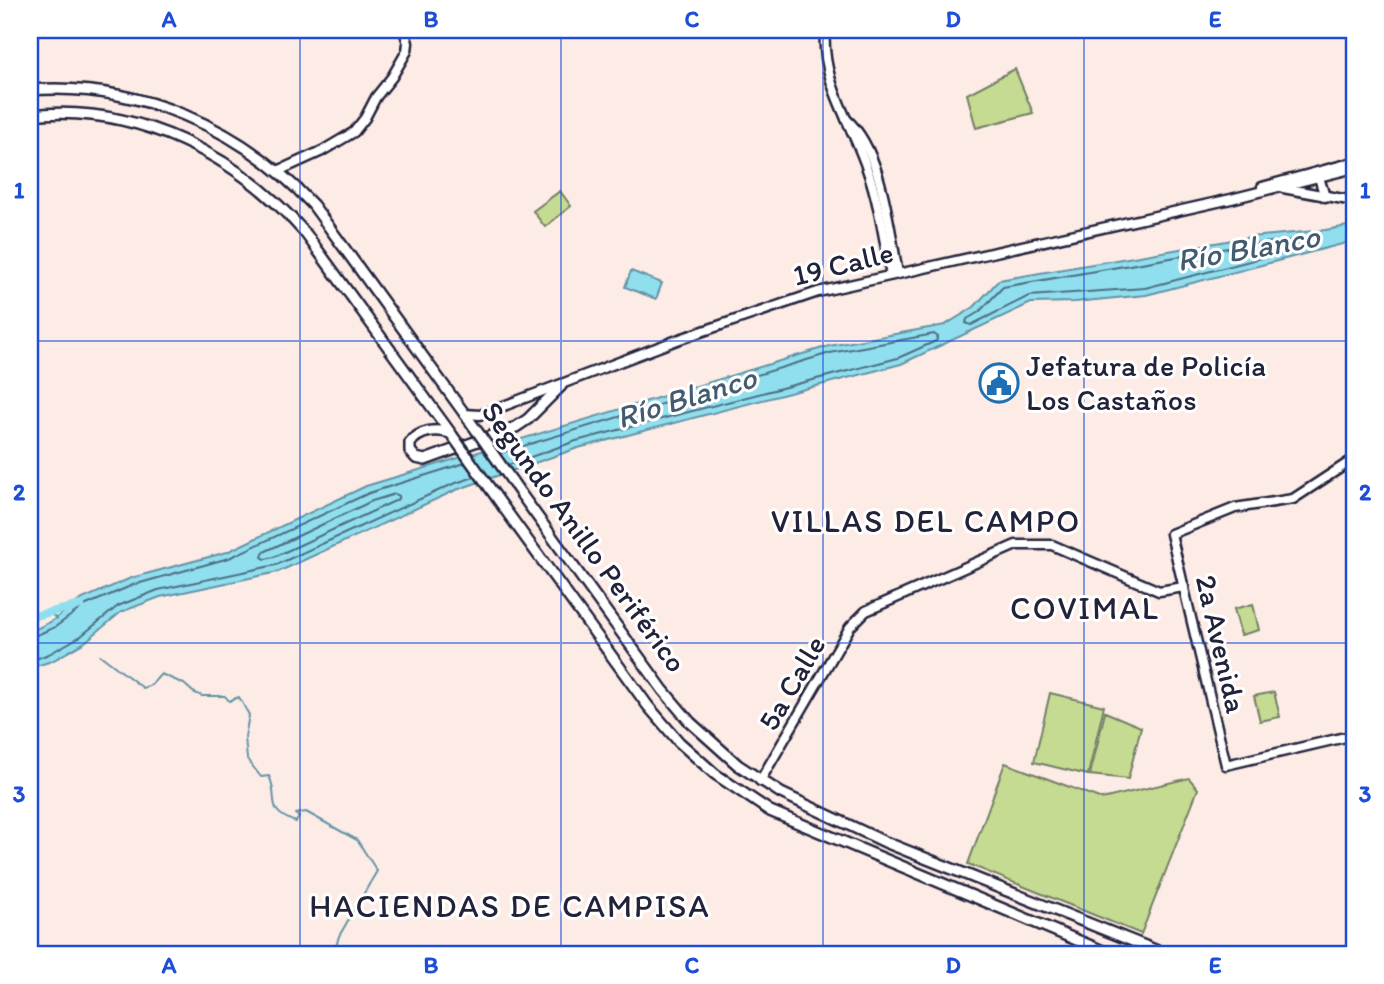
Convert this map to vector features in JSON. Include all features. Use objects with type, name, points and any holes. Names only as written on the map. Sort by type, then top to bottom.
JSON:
[{"type":"main road","name":"Segundo Anillo Periférico","points":[[30,90],[53,88],[97,91],[179,112],[245,146],[278,171],[313,205],[344,246],[663,690],[718,749],[760,781],[885,842],[1165,954]]},
{"type":"main road","name":"Segundo Anillo Periférico","points":[[30,115],[92,115],[144,126],[198,147],[238,171],[277,202],[306,234],[648,706],[679,742],[706,767],[743,795],[770,811],[1110,954]]},
{"type":"main road","points":[[451,434],[442,430],[416,436],[410,443],[410,451],[416,458],[429,459],[516,427],[561,386]]},
{"type":"main road","points":[[427,432],[433,421],[429,404]]},
{"type":"main road","points":[[866,850],[872,844],[872,836]]},
{"type":"main road","points":[[880,857],[880,849],[885,842]]},
{"type":"street","points":[[278,171],[322,151],[358,128],[407,51],[408,43],[404,30]]},
{"type":"street","points":[[825,30],[824,48],[828,72],[844,117],[868,170],[895,274]]},
{"type":"street","name":"19 Calle","points":[[464,414],[480,415],[783,303],[895,274],[1280,187],[1354,162]]},
{"type":"street","name":"19 Calle","points":[[1230,199],[1254,189],[1354,168]]},
{"type":"street","points":[[1318,175],[1325,197]]},
{"type":"street","points":[[1280,187],[1354,201]]},
{"type":"street","points":[[476,430],[480,415]]},
{"type":"street","name":"2a Avenida","points":[[1354,459],[1293,499],[1235,508],[1171,534],[1226,765],[1354,735]]},
{"type":"street","name":"5a Calle","points":[[760,781],[850,627],[866,611],[1016,545],[1052,545],[1159,591],[1184,587]]},
{"type":"green space","points":[[1015,69],[1033,113],[976,128],[967,94]]},
{"type":"green space","points":[[560,191],[571,206],[545,227],[533,211]]},
{"type":"green space","points":[[1253,604],[1259,630],[1241,635],[1234,609]]},
{"type":"green space","points":[[1274,692],[1280,717],[1260,721],[1254,696]]},
{"type":"green space","points":[[1050,693],[1104,706],[1088,775],[1034,762]]},
{"type":"green space","points":[[1105,712],[1141,727],[1128,779],[1090,775]]},
{"type":"green space","points":[[1005,763],[1102,799],[1189,778],[1198,789],[1141,934],[968,864]]},
{"type":"water","points":[[1354,225],[1354,241],[1146,295],[1031,303],[901,364],[578,448],[456,490],[278,572],[160,597],[121,612],[85,642],[52,661],[30,668],[30,632],[52,621],[80,600],[131,578],[227,552],[366,486],[829,346],[945,325],[974,307],[999,280],[1250,237]]},
{"type":"water","points":[[631,271],[662,283],[656,299],[625,287]]},
{"type":"waterway","name":"Río Blanco","points":[[30,617],[81,605]]},
{"type":"waterway","name":"Río Blanco","points":[[48,612],[57,619]]},
{"type":"waterway","points":[[100,655],[143,688],[151,685],[161,674],[202,696],[225,696],[229,701],[239,697],[249,715],[245,737],[247,759],[261,777],[269,776],[274,803],[279,813],[296,822],[299,817],[295,814],[306,812],[357,840],[377,871],[339,936],[334,954]]},
{"type":"place","name":"Jefatura de Policía Los Castaños","points":[[999,383]]},
{"type":"district","name":"VILLAS DEL CAMPO","points":[[926,521]]},
{"type":"district","name":"COVIMAL","points":[[1085,608]]},
{"type":"district","name":"HACIENDAS DE CAMPISA","points":[[510,906]]}]
